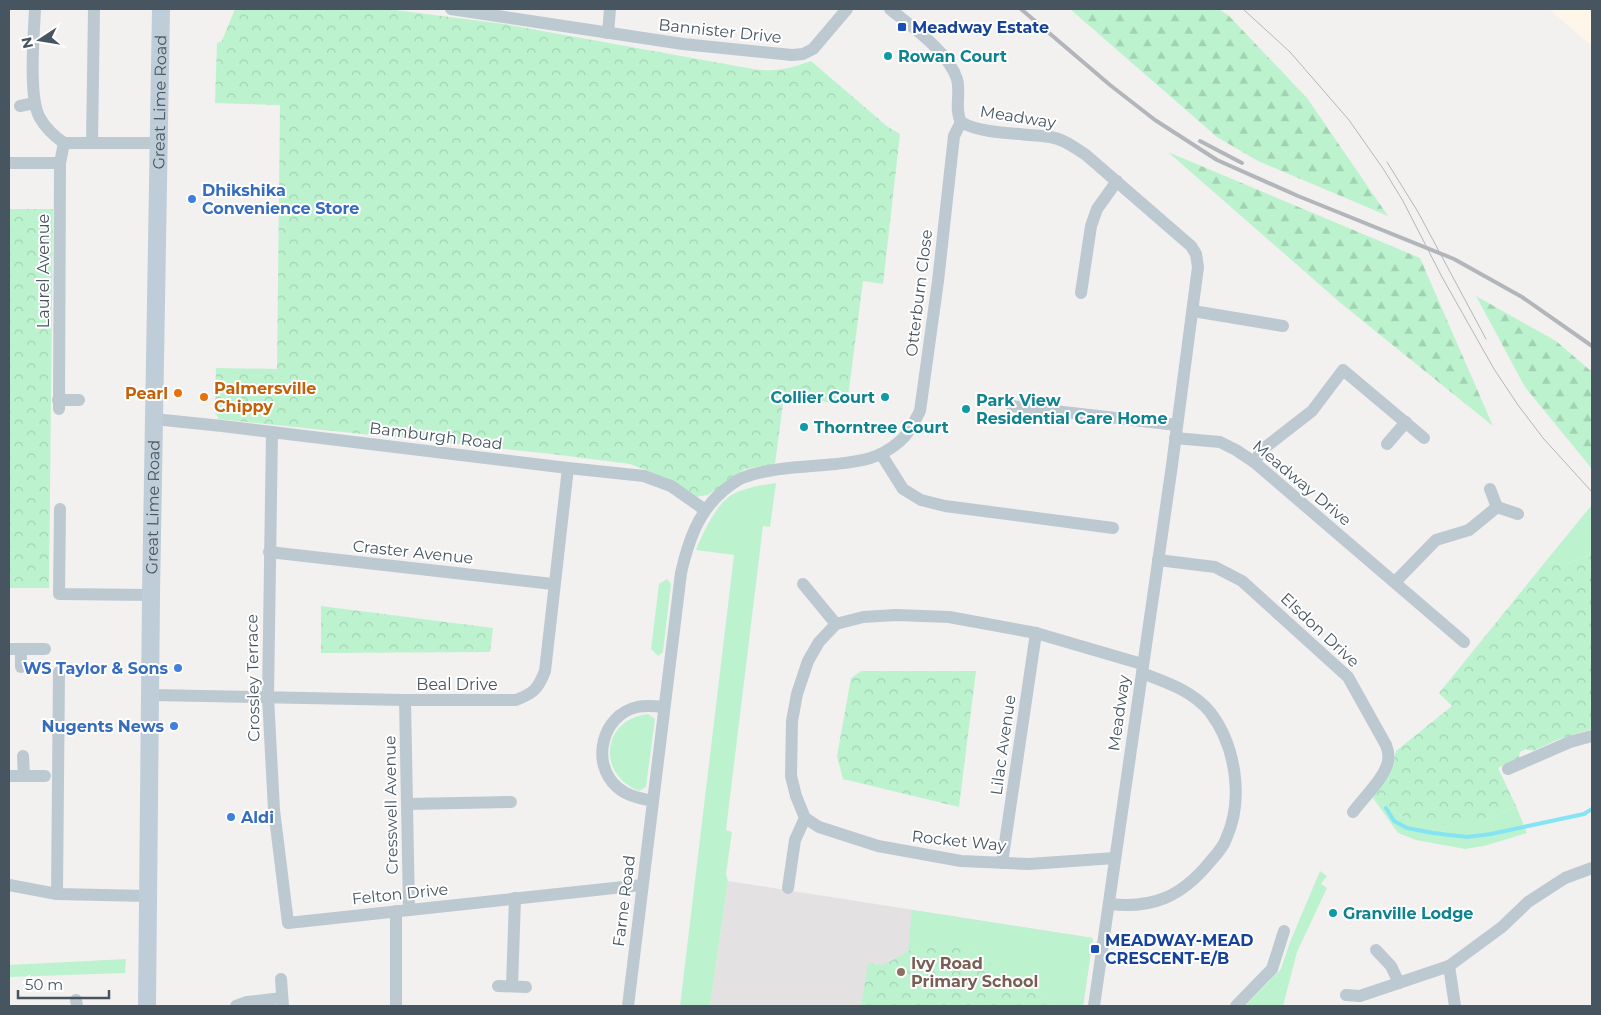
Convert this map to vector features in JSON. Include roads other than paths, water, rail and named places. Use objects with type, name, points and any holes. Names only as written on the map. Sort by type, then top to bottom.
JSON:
[{"type":"main road","name":"Great Lime Road","points":[[147,1006],[151,595],[161,9]]},
{"type":"street","points":[[35,9],[33,91],[39,117],[51,134],[64,142],[160,143]]},
{"type":"street","points":[[92,143],[94,9]]},
{"type":"street","name":"Bannister Drive","points":[[451,9],[683,44],[792,55],[803,54],[813,49],[847,9]]},
{"type":"street","points":[[608,33],[610,9]]},
{"type":"street","points":[[890,9],[939,51],[951,67],[958,87],[959,100],[957,108],[961,122]]},
{"type":"street","points":[[20,106],[35,103]]},
{"type":"street","name":"Meadway","points":[[961,122],[976,128],[1052,137],[1086,154],[1191,246],[1196,254],[1198,267],[1094,1006]]},
{"type":"street","name":"Otterburn Close","points":[[705,510],[717,496],[740,479],[762,472],[869,460],[900,441],[911,428],[920,411],[938,281],[954,136],[961,122]]},
{"type":"street","name":"Laurel Avenue","points":[[64,142],[60,163],[58,404],[79,400]]},
{"type":"street","points":[[9,163],[60,163]]},
{"type":"street","points":[[1081,293],[1091,226],[1097,209],[1117,181]]},
{"type":"street","points":[[1193,311],[1283,326]]},
{"type":"street","points":[[1254,462],[1264,449],[1312,412],[1343,370],[1424,438]]},
{"type":"street","points":[[1012,406],[1177,425]]},
{"type":"street","name":"Bamburgh Road","points":[[154,419],[644,476],[671,486],[705,510]]},
{"type":"street","points":[[1387,444],[1406,422]]},
{"type":"street","name":"Crossley Terrace","points":[[272,432],[268,698],[274,810],[288,923]]},
{"type":"street","name":"Meadway Drive","points":[[1175,438],[1220,442],[1254,462],[1464,642]]},
{"type":"street","points":[[881,454],[903,489],[921,500],[946,506],[1113,528]]},
{"type":"street","name":"Beal Drive","points":[[151,695],[405,700],[516,700],[531,694],[539,685],[545,671],[553,584],[568,468]]},
{"type":"street","points":[[1490,488],[1497,507]]},
{"type":"street","points":[[1395,582],[1436,540],[1469,530],[1497,507]]},
{"type":"street","points":[[1497,507],[1518,514]]},
{"type":"street","points":[[60,509],[59,594],[151,595]]},
{"type":"street","name":"Farne Road","points":[[628,1006],[681,573],[687,546],[705,510]]},
{"type":"street","name":"Craster Avenue","points":[[269,552],[553,584]]},
{"type":"street","name":"Elsdon Drive","points":[[1158,560],[1215,567],[1242,581],[1348,677],[1386,745],[1388,754],[1388,762],[1382,774],[1353,812]]},
{"type":"street","points":[[803,584],[836,624]]},
{"type":"street","points":[[788,888],[795,840],[805,818],[796,796],[791,776],[792,721],[796,694],[808,661],[819,642],[836,624],[863,617],[905,615],[950,617],[1036,633],[1142,669],[1178,687],[1209,711],[1219,727],[1229,749],[1234,773],[1233,816],[1226,839],[1216,855],[1203,870],[1181,890],[1152,904],[1131,906],[1109,904]]},
{"type":"street","name":"Lilac Avenue","points":[[1002,863],[1036,633]]},
{"type":"street","points":[[21,667],[15,649],[45,649]]},
{"type":"street","points":[[57,894],[59,672]]},
{"type":"street","name":"Cresswell Avenue","points":[[396,1006],[407,804],[405,700]]},
{"type":"street","points":[[652,801],[630,796],[616,787],[603,766],[603,741],[613,722],[629,710],[638,707],[664,707]]},
{"type":"street","points":[[1508,769],[1526,756],[1592,736]]},
{"type":"street","points":[[24,756],[24,776]]},
{"type":"street","points":[[9,776],[46,776]]},
{"type":"street","points":[[407,804],[511,802]]},
{"type":"street","name":"Rocket Way","points":[[805,818],[819,827],[878,846],[961,861],[1029,864],[1116,858]]},
{"type":"street","points":[[1346,995],[1360,996],[1449,966],[1502,927],[1528,902],[1566,878],[1592,868]]},
{"type":"street","points":[[9,885],[57,894],[148,896]]},
{"type":"street","name":"Felton Drive","points":[[288,923],[642,885]]},
{"type":"street","points":[[512,986],[515,898]]},
{"type":"street","points":[[1236,1006],[1272,969],[1284,930]]},
{"type":"street","points":[[1376,950],[1391,966],[1399,983]]},
{"type":"street","points":[[1449,966],[1455,1006]]},
{"type":"street","points":[[236,1006],[247,1002],[282,1002],[281,979]]},
{"type":"street","points":[[498,986],[526,987]]},
{"type":"waterway","points":[[1386,808],[1394,821],[1407,828],[1467,837],[1491,834],[1584,814],[1592,809]]},
{"type":"tram line","points":[[1243,9],[1290,52],[1349,120],[1403,201],[1442,277],[1494,369],[1543,438],[1592,492]]},
{"type":"tram line","points":[[1387,162],[1418,212],[1486,339]]},
{"type":"railway","points":[[1021,9],[1110,85],[1155,120],[1217,160],[1298,196],[1454,259],[1522,297],[1592,346]]},
{"type":"railway","points":[[1200,141],[1242,163]]},
{"type":"place","name":"Meadway Estate","points":[[902,27]]},
{"type":"place","name":"Rowan Court","points":[[888,56]]},
{"type":"place","name":"Dhikshika Convenience Store","points":[[192,199]]},
{"type":"place","name":"Pearl","points":[[178,393]]},
{"type":"place","name":"Palmersville Chippy","points":[[204,397]]},
{"type":"place","name":"Collier Court","points":[[885,397]]},
{"type":"place","name":"Park View Residential Care Home","points":[[966,409]]},
{"type":"place","name":"Thorntree Court","points":[[804,427]]},
{"type":"place","name":"WS Taylor & Sons","points":[[178,668]]},
{"type":"place","name":"Nugents News","points":[[174,726]]},
{"type":"place","name":"Aldi","points":[[231,817]]},
{"type":"place","name":"Granville Lodge","points":[[1333,913]]},
{"type":"place","name":"MEADWAY-MEAD CRESCENT-E/B","points":[[1095,949]]},
{"type":"place","name":"Ivy Road Primary School","points":[[901,972]]}]
